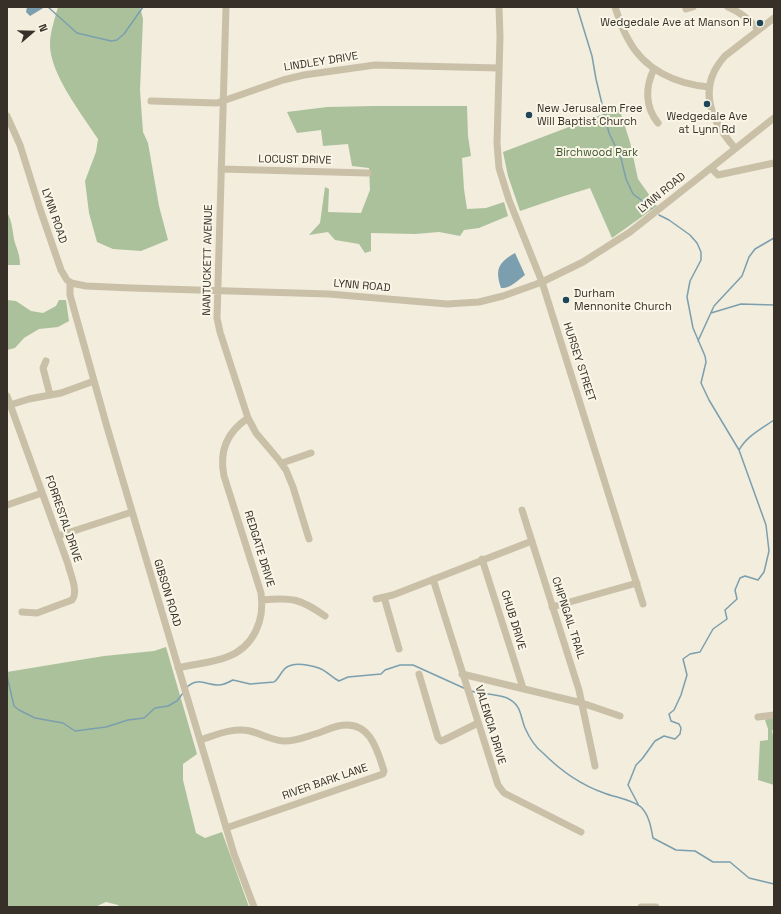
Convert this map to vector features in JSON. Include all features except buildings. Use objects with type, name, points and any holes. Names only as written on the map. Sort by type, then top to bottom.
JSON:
[{"type":"street","name":"NANTUCKETT AVENUE","points":[[226,7],[217,291],[218,325],[248,418],[256,433],[282,463],[291,479],[309,539]]},
{"type":"street","name":"HURSEY STREET","points":[[499,7],[497,143],[499,168],[509,200],[542,282],[644,604]]},
{"type":"street","points":[[615,7],[627,38],[632,46],[654,69],[685,83],[710,87]]},
{"type":"street","points":[[728,7],[739,12],[750,20],[758,29]]},
{"type":"street","points":[[735,148],[724,135],[709,104],[710,87],[713,76],[721,61],[738,45],[774,18]]},
{"type":"street","name":"LINDLEY DRIVE","points":[[151,101],[223,102],[251,90],[283,80],[364,66],[390,65],[499,68]]},
{"type":"street","points":[[654,69],[649,84],[648,100],[652,114],[658,123]]},
{"type":"street","name":"LYNN ROAD","points":[[7,116],[20,145],[61,270],[70,282],[86,286],[330,294],[433,304],[456,304],[494,299],[542,282],[583,262],[630,232],[774,118]]},
{"type":"street","points":[[711,168],[718,174],[774,163]]},
{"type":"street","name":"LOCUST DRIVE","points":[[221,169],[368,173]]},
{"type":"street","name":"GIBSON ROAD","points":[[70,282],[70,295],[132,512],[226,828],[254,907]]},
{"type":"street","points":[[46,361],[43,368],[50,395]]},
{"type":"street","points":[[10,405],[29,399],[61,393],[94,381]]},
{"type":"street","name":"FORRESTAL DRIVE","points":[[7,396],[68,564],[75,590],[75,597],[72,600],[37,613],[22,612]]},
{"type":"street","name":"REDGATE DRIVE","points":[[178,668],[227,657],[241,649],[252,639],[262,614],[262,600],[223,469],[223,454],[227,440],[236,428],[248,418]]},
{"type":"street","points":[[282,463],[311,453]]},
{"type":"street","points":[[7,506],[42,493]]},
{"type":"street","name":"CHIPNGAIL TRAIL","points":[[522,510],[579,690],[595,766]]},
{"type":"street","points":[[58,536],[132,512]]},
{"type":"street","points":[[376,599],[433,579],[532,540]]},
{"type":"street","name":"CHUB DRIVE","points":[[482,559],[523,688]]},
{"type":"street","name":"VALENCIA DRIVE","points":[[433,579],[498,785],[504,793],[581,832]]},
{"type":"street","points":[[552,607],[637,583]]},
{"type":"street","points":[[384,597],[399,649]]},
{"type":"street","points":[[262,600],[281,598],[297,600],[326,616]]},
{"type":"street","points":[[419,674],[438,738],[441,741],[478,723]]},
{"type":"street","points":[[462,674],[582,703],[620,716]]},
{"type":"street","points":[[758,717],[774,715]]},
{"type":"street","name":"RIVER BARK LANE","points":[[200,740],[237,730],[251,731],[276,740],[291,741],[338,726],[350,726],[360,728],[373,740],[384,771],[382,774],[226,828]]},
{"type":"street","points":[[641,907],[656,907]]},
{"type":"green space","points":[[58,7],[140,7],[143,19],[140,90],[143,132],[148,143],[159,206],[168,240],[141,251],[113,249],[97,242],[89,213],[85,181],[96,152],[98,139],[68,93],[55,67],[51,55],[50,39]]},
{"type":"green space","points":[[467,106],[468,136],[471,156],[462,158],[467,209],[486,208],[504,202],[508,216],[479,228],[464,230],[460,236],[439,232],[415,234],[371,233],[371,251],[365,253],[359,244],[335,240],[328,232],[309,235],[320,223],[325,187],[329,189],[328,212],[361,213],[370,190],[369,168],[352,166],[348,144],[323,146],[321,130],[297,133],[287,112],[327,107]]},
{"type":"green space","name":"Birchwood Park","points":[[619,108],[630,142],[638,179],[657,206],[612,238],[590,188],[520,211],[508,176],[503,152]]},
{"type":"green space","points":[[7,212],[18,251],[20,265],[7,265]]},
{"type":"green space","points":[[7,300],[16,301],[31,311],[43,313],[56,306],[59,300],[66,300],[69,321],[58,327],[39,329],[24,338],[15,348],[7,350]]},
{"type":"green space","points":[[166,647],[197,754],[183,764],[183,780],[196,833],[205,838],[222,832],[249,907],[119,907],[118,905],[106,902],[95,907],[7,907],[7,672],[104,656],[154,651]]},
{"type":"green space","points":[[774,717],[774,730],[772,730],[774,741],[774,785],[758,780],[760,741],[768,740],[768,729],[765,720],[767,718]]},
{"type":"water","points":[[27,7],[45,7],[30,16],[26,12]]},
{"type":"water","points":[[515,253],[525,275],[511,286],[501,288],[498,276],[499,267],[505,260]]},
{"type":"waterway","points":[[48,7],[77,33],[111,41],[117,40],[124,34],[143,7]]},
{"type":"waterway","points":[[577,7],[592,56],[609,133],[621,158],[626,179],[633,194],[652,208]]},
{"type":"waterway","points":[[638,804],[628,785],[636,765],[655,741],[664,736],[675,739],[680,734],[681,728],[679,724],[671,721],[669,714],[674,710],[681,695],[687,675],[683,659],[690,654],[700,652],[713,629],[727,619],[725,610],[737,599],[735,590],[740,578],[745,576],[758,580],[764,572],[769,551],[766,525],[739,450],[709,400],[701,383],[706,362],[705,356],[693,328],[687,297],[690,281],[701,260],[701,252],[697,243],[690,235],[669,220],[659,215]]},
{"type":"waterway","points":[[698,341],[714,306],[742,276],[749,257],[755,249],[774,238]]},
{"type":"waterway","points":[[711,313],[741,304],[774,305]]},
{"type":"waterway","points":[[739,450],[750,437],[774,420]]},
{"type":"waterway","points":[[186,688],[196,682],[214,685],[224,684],[233,680],[250,684],[274,682],[287,667],[297,664],[308,665],[323,670],[339,681],[348,677],[381,674],[385,670],[400,665],[413,665],[466,689]]},
{"type":"waterway","points":[[7,676],[14,706],[35,718],[63,723],[75,731],[106,727],[128,720],[144,718],[155,708],[168,706],[177,701],[183,693]]},
{"type":"waterway","points":[[471,691],[503,697],[512,701],[520,711],[528,735],[540,751],[564,771],[595,790],[641,807],[648,817],[653,838],[676,850],[695,851],[713,862],[730,862],[749,878],[774,884]]},
{"type":"place","name":"Wedgedale Ave at Manson Pl","points":[[760,23]]},
{"type":"place","name":"Wedgedale Ave at Lynn Rd","points":[[707,104]]},
{"type":"place","name":"New Jerusalem Free Will Baptist Church","points":[[529,115]]},
{"type":"place","name":"Durham Mennonite Church","points":[[566,300]]}]
